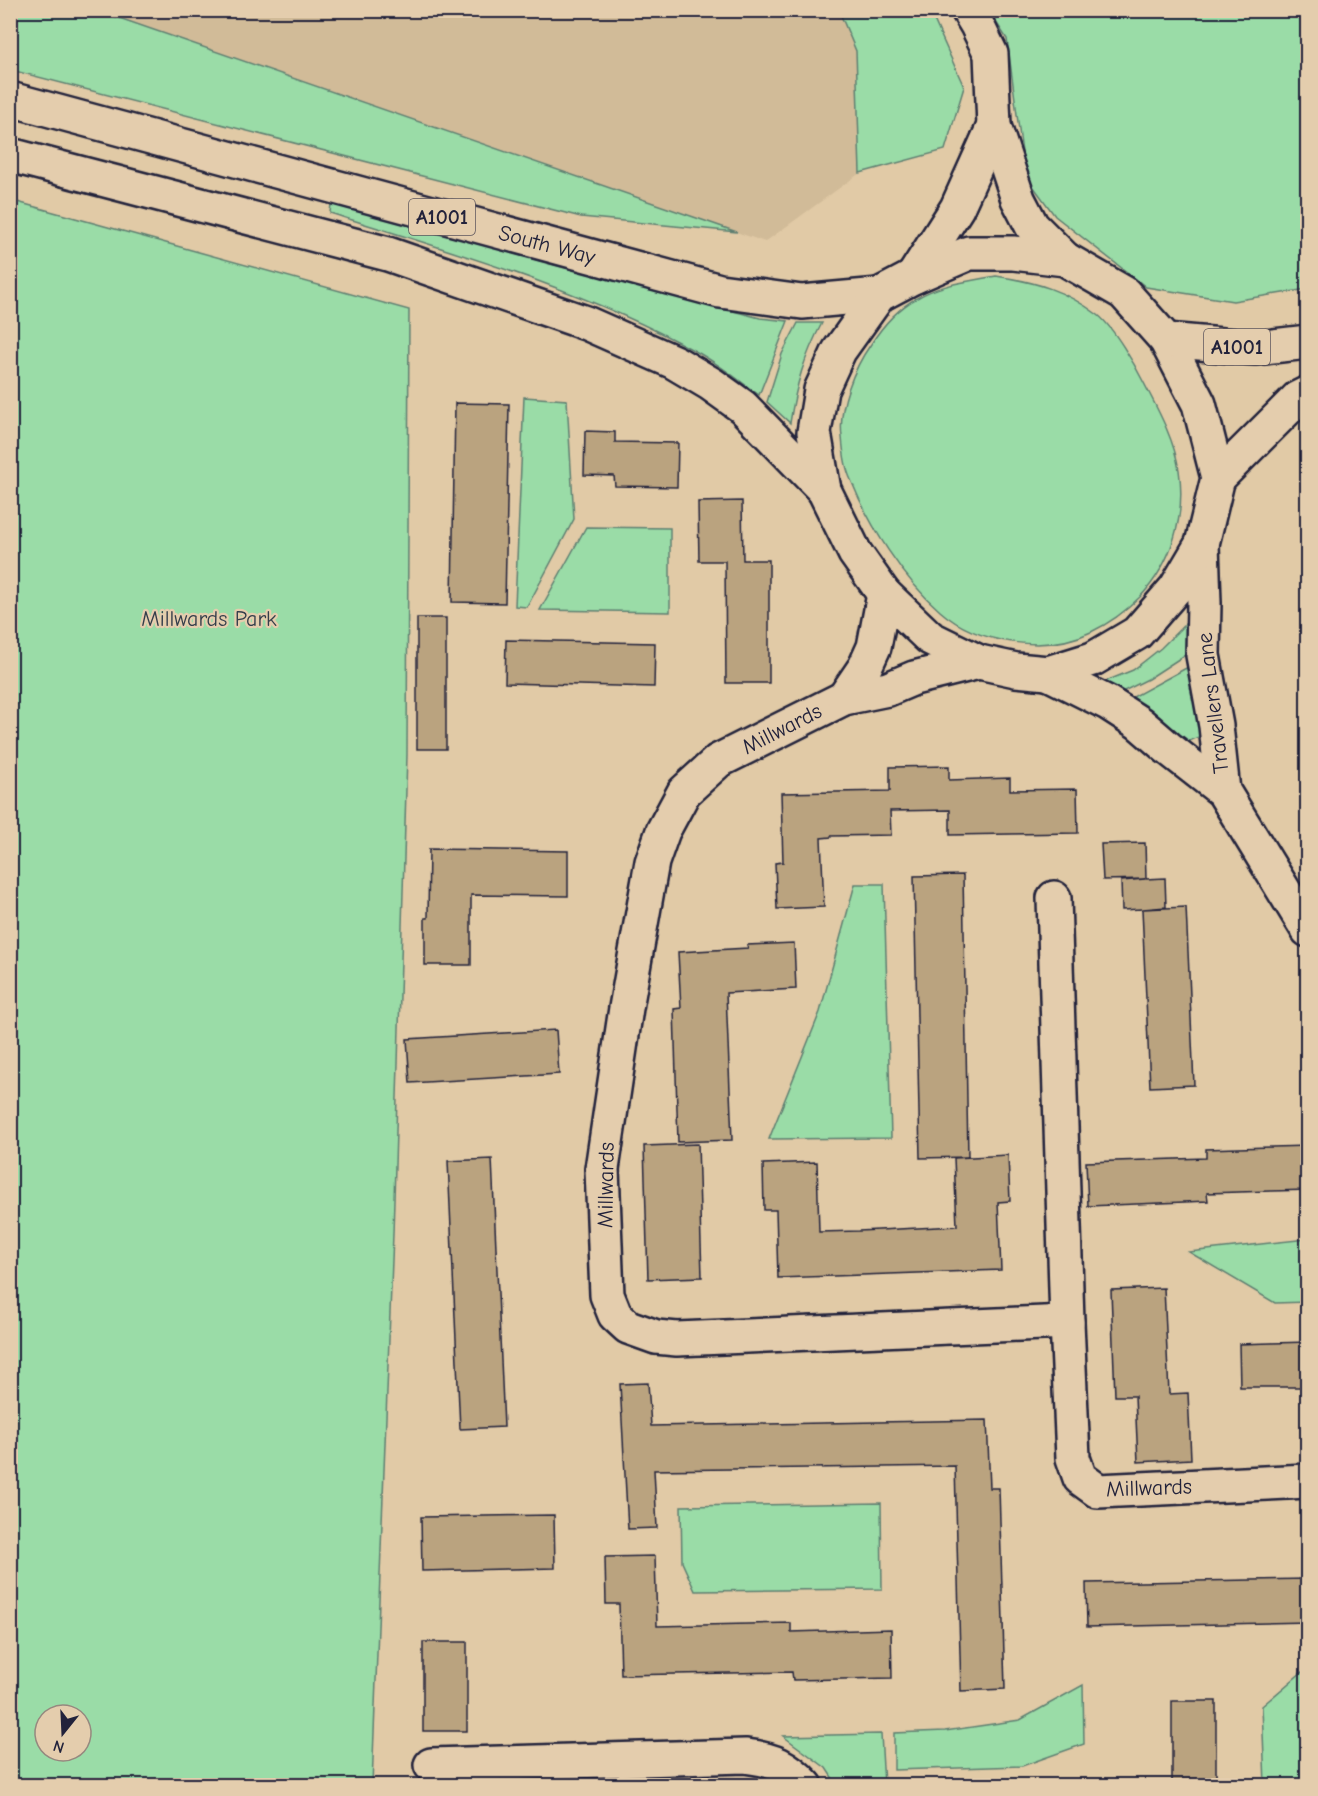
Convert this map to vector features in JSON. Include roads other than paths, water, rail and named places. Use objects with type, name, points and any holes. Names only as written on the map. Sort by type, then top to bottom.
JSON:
[{"type":"street","points":[[968,10],[991,54],[994,126],[1018,199],[1032,226],[1065,259],[1124,293],[1166,340],[1199,404],[1218,478],[1202,544],[1176,588],[1137,633],[1093,659],[1048,673],[1016,670],[979,662],[930,638],[884,594],[855,553],[824,490],[814,432],[821,390],[838,351],[879,295],[913,277],[969,253],[1013,253],[1065,259]]},
{"type":"street","name":"South Way","points":[[10,99],[720,291],[802,302],[879,295]]},
{"type":"street","points":[[913,277],[957,208],[994,126]]},
{"type":"street","name":"A1001","points":[[10,155],[388,254],[586,323],[674,362],[711,384],[743,407],[824,490]]},
{"type":"street","name":"A1001","points":[[1166,340],[1256,348],[1308,342]]},
{"type":"street","points":[[1218,478],[1298,398],[1308,393]]},
{"type":"street","name":"Travellers Lane","points":[[1202,544],[1203,655],[1223,791]]},
{"type":"street","name":"Millwards","points":[[844,698],[865,667],[874,647],[884,594]]},
{"type":"street","name":"Millwards","points":[[979,662],[914,678],[888,689],[844,698],[717,761],[684,792],[663,831],[652,862],[626,1008],[602,1169],[607,1295],[615,1315],[628,1327],[656,1337],[666,1338],[1067,1322]]},
{"type":"street","name":"Travellers Lane","points":[[1048,673],[1139,723],[1223,791],[1308,930]]},
{"type":"street","name":"Millwards","points":[[1054,898],[1073,1458],[1080,1478],[1098,1491],[1308,1481]]},
{"type":"street","points":[[432,1766],[745,1756],[763,1758],[790,1769],[806,1785]]},
{"type":"park label","name":"Millwards Park","points":[[209,619]]}]
